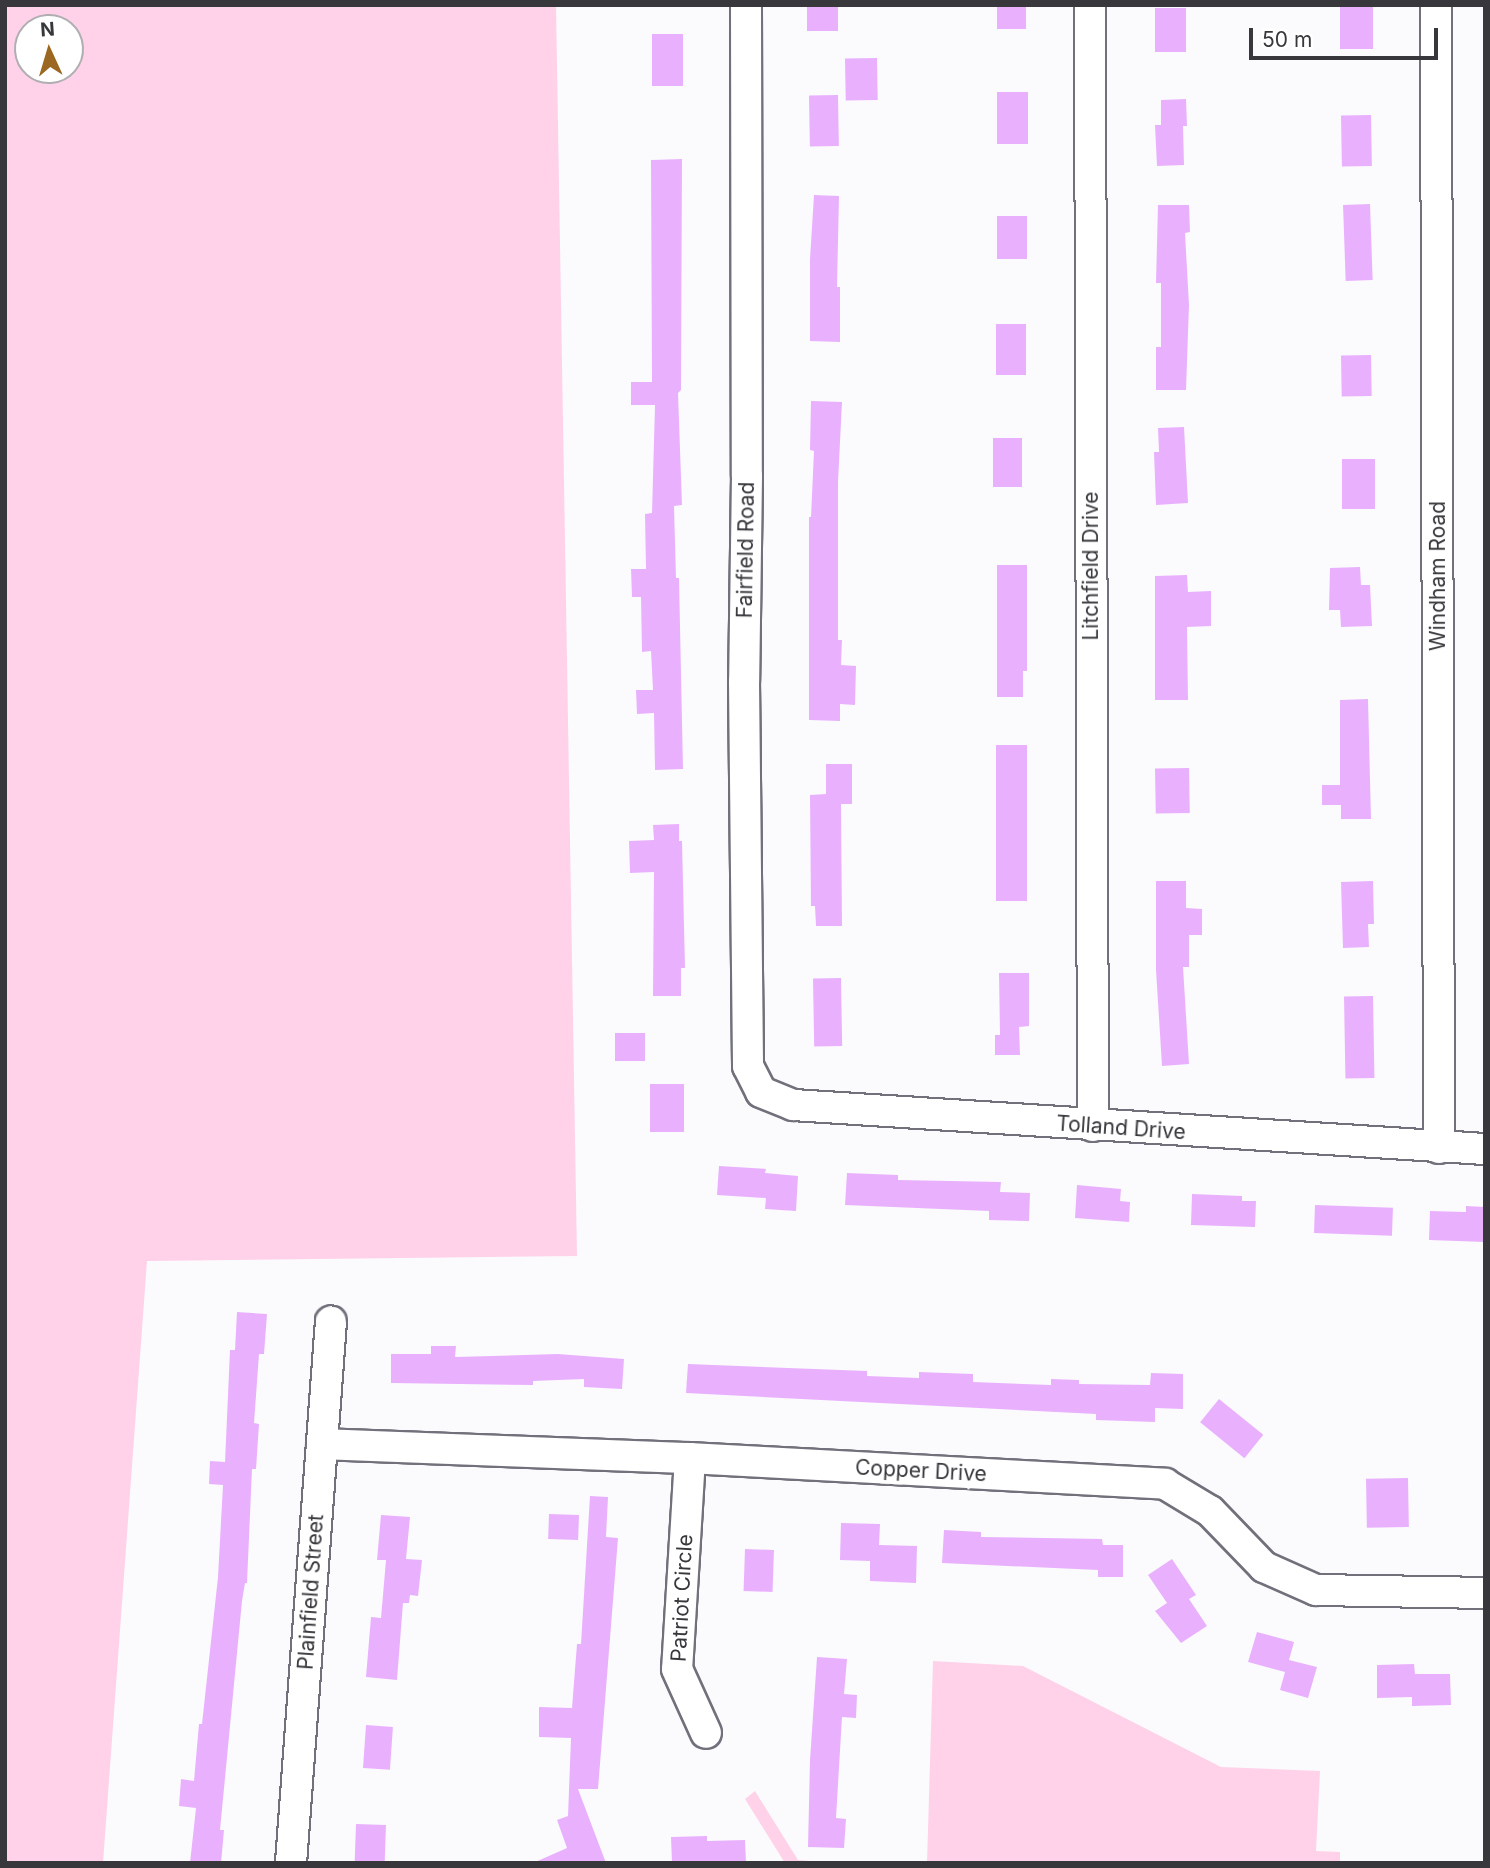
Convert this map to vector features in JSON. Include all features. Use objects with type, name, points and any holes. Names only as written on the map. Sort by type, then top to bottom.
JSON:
[{"type":"street","name":"Fairfield Road","points":[[746,5],[747,476],[744,682],[748,1066],[761,1091]]},
{"type":"street","name":"Litchfield Drive","points":[[1090,5],[1093,1126]]},
{"type":"street","name":"Windham Road","points":[[1436,5],[1439,1147]]},
{"type":"street","name":"Tolland Drive","points":[[761,1091],[793,1105],[1485,1149]]},
{"type":"street","name":"Plainfield Street","points":[[291,1863],[331,1321]]},
{"type":"street","name":"Copper Drive","points":[[322,1444],[690,1458],[1165,1484],[1210,1511],[1265,1567],[1315,1590],[1485,1593]]},
{"type":"street","name":"Patriot Circle","points":[[690,1458],[677,1669],[706,1733]]},
{"type":"shaded area","points":[[5,5],[556,5],[577,1256],[147,1261],[103,1863],[5,1863]]},
{"type":"shaded area","points":[[933,1661],[1023,1666],[1221,1767],[1320,1771],[1316,1851],[1340,1852],[1340,1863],[927,1863]]},
{"type":"shaded area","points":[[755,1791],[798,1860],[835,1863],[785,1863],[745,1799]]},
{"type":"building","points":[[807,5],[838,5],[838,31],[807,31]]},
{"type":"building","points":[[997,5],[1026,5],[1026,29],[997,29]]},
{"type":"building","points":[[1340,5],[1373,5],[1373,49],[1340,49]]},
{"type":"building","points":[[1155,8],[1186,8],[1186,52],[1155,52]]},
{"type":"building","points":[[652,34],[683,34],[683,86],[652,86]]},
{"type":"building","points":[[877,58],[878,100],[846,101],[845,59]]},
{"type":"building","points":[[997,92],[1028,92],[1028,144],[997,144]]},
{"type":"building","points":[[838,95],[839,146],[810,146],[809,96]]},
{"type":"building","points":[[1186,99],[1187,126],[1183,126],[1184,165],[1157,166],[1155,125],[1161,125],[1161,100]]},
{"type":"building","points":[[1371,115],[1372,166],[1342,167],[1341,116]]},
{"type":"building","points":[[682,159],[681,390],[678,393],[682,505],[674,506],[676,578],[679,578],[683,769],[655,770],[654,713],[637,714],[636,690],[653,690],[651,651],[642,652],[641,597],[632,597],[631,569],[646,569],[645,514],[652,513],[655,405],[631,405],[631,382],[652,382],[651,160]]},
{"type":"building","points":[[814,195],[839,196],[837,287],[840,287],[840,342],[810,341],[810,259]]},
{"type":"building","points":[[1370,204],[1373,280],[1346,281],[1343,205]]},
{"type":"building","points":[[1158,205],[1189,205],[1190,232],[1185,233],[1189,305],[1186,390],[1156,390],[1156,347],[1161,347],[1161,283],[1156,283]]},
{"type":"building","points":[[997,216],[1027,216],[1027,259],[997,259]]},
{"type":"building","points":[[996,324],[1026,324],[1026,375],[996,375]]},
{"type":"building","points":[[1371,355],[1372,396],[1342,397],[1341,356]]},
{"type":"building","points":[[811,401],[842,402],[838,482],[838,640],[842,640],[841,665],[856,666],[855,705],[840,704],[840,721],[809,720],[809,517],[814,451],[810,450]]},
{"type":"building","points":[[1184,427],[1188,503],[1156,505],[1154,452],[1159,452],[1158,428]]},
{"type":"building","points":[[993,438],[1022,438],[1022,487],[993,487]]},
{"type":"building","points":[[1342,459],[1375,459],[1375,509],[1342,509]]},
{"type":"building","points":[[997,565],[1027,565],[1027,671],[1023,671],[1023,697],[997,697]]},
{"type":"building","points":[[1360,567],[1361,585],[1370,585],[1372,626],[1341,627],[1340,610],[1329,610],[1330,568]]},
{"type":"building","points":[[1187,575],[1188,592],[1211,591],[1211,626],[1187,627],[1188,700],[1155,700],[1155,576]]},
{"type":"building","points":[[1368,699],[1371,819],[1341,819],[1341,805],[1322,805],[1322,785],[1340,785],[1340,700]]},
{"type":"building","points":[[996,745],[1027,745],[1027,901],[996,901]]},
{"type":"building","points":[[826,764],[852,764],[852,804],[841,804],[842,926],[816,926],[815,906],[811,906],[810,795],[826,794]]},
{"type":"building","points":[[1189,768],[1190,813],[1156,814],[1155,769]]},
{"type":"building","points":[[679,824],[679,841],[682,841],[685,968],[681,968],[681,996],[653,996],[654,872],[630,873],[629,841],[654,840],[653,825]]},
{"type":"building","points":[[1156,881],[1186,881],[1186,908],[1202,909],[1202,935],[1189,935],[1189,967],[1183,967],[1189,1064],[1162,1066],[1156,970]]},
{"type":"building","points":[[1373,881],[1374,924],[1368,924],[1369,947],[1343,948],[1341,882]]},
{"type":"building","points":[[999,973],[1029,973],[1029,1026],[1019,1027],[1020,1055],[995,1055],[995,1035],[1000,1035]]},
{"type":"building","points":[[813,978],[841,978],[842,1046],[814,1046]]},
{"type":"building","points":[[1373,996],[1374,1078],[1345,1078],[1344,997]]},
{"type":"building","points":[[615,1033],[645,1033],[645,1061],[615,1061]]},
{"type":"building","points":[[650,1084],[684,1084],[684,1132],[650,1132]]},
{"type":"building","points":[[719,1166],[766,1169],[765,1173],[798,1176],[796,1211],[765,1209],[766,1198],[717,1195]]},
{"type":"building","points":[[847,1173],[898,1175],[898,1180],[1001,1182],[1000,1192],[1030,1193],[1029,1221],[989,1220],[989,1211],[845,1205]]},
{"type":"building","points":[[1077,1185],[1121,1189],[1120,1201],[1130,1202],[1129,1222],[1075,1218]]},
{"type":"building","points":[[1192,1194],[1242,1196],[1242,1201],[1256,1201],[1255,1227],[1191,1225]]},
{"type":"building","points":[[1315,1205],[1393,1208],[1392,1236],[1314,1233]]},
{"type":"building","points":[[1466,1206],[1485,1207],[1485,1242],[1429,1240],[1430,1211],[1466,1212]]},
{"type":"building","points":[[237,1312],[267,1314],[264,1354],[259,1354],[254,1423],[259,1424],[256,1469],[252,1469],[247,1583],[242,1601],[220,1830],[224,1830],[221,1863],[190,1863],[196,1808],[179,1806],[181,1779],[194,1781],[199,1724],[202,1724],[218,1577],[223,1485],[209,1484],[210,1461],[225,1462],[230,1350],[235,1350]]},
{"type":"building","points":[[431,1346],[456,1346],[455,1357],[558,1354],[624,1359],[622,1389],[584,1387],[584,1379],[533,1381],[533,1385],[391,1383],[391,1354],[431,1354]]},
{"type":"building","points":[[688,1364],[867,1371],[867,1376],[919,1378],[919,1372],[973,1374],[973,1382],[1051,1385],[1051,1379],[1079,1380],[1079,1384],[1150,1385],[1151,1373],[1183,1374],[1183,1409],[1155,1408],[1155,1422],[1096,1420],[1096,1414],[686,1393]]},
{"type":"building","points":[[1219,1399],[1263,1435],[1244,1458],[1200,1422]]},
{"type":"building","points":[[1408,1478],[1409,1527],[1367,1528],[1366,1479]]},
{"type":"building","points":[[590,1496],[608,1497],[606,1537],[618,1538],[598,1789],[578,1789],[606,1863],[533,1863],[567,1848],[557,1820],[568,1816],[571,1738],[539,1737],[539,1707],[572,1708],[577,1644],[581,1644]]},
{"type":"building","points":[[549,1514],[579,1515],[578,1540],[548,1539]]},
{"type":"building","points":[[381,1515],[410,1517],[406,1559],[422,1560],[418,1596],[410,1595],[409,1603],[403,1603],[397,1680],[366,1677],[371,1617],[381,1618],[386,1560],[377,1560]]},
{"type":"building","points":[[841,1523],[880,1524],[879,1545],[917,1546],[916,1583],[870,1581],[870,1561],[840,1560]]},
{"type":"building","points":[[944,1530],[981,1532],[981,1537],[1102,1539],[1103,1545],[1123,1545],[1123,1577],[1098,1577],[1098,1570],[942,1563]]},
{"type":"building","points":[[745,1549],[774,1550],[773,1592],[744,1591]]},
{"type":"building","points":[[1172,1559],[1196,1595],[1189,1599],[1207,1626],[1181,1643],[1155,1611],[1167,1603],[1148,1575]]},
{"type":"building","points":[[1257,1632],[1294,1642],[1289,1660],[1317,1667],[1308,1698],[1280,1690],[1285,1672],[1248,1662]]},
{"type":"building","points":[[817,1657],[847,1659],[844,1694],[857,1695],[856,1718],[842,1717],[836,1818],[846,1819],[844,1848],[808,1847],[810,1760]]},
{"type":"building","points":[[1414,1664],[1415,1674],[1450,1674],[1451,1705],[1412,1706],[1412,1697],[1377,1698],[1377,1665]]},
{"type":"building","points":[[366,1725],[393,1727],[390,1770],[363,1768]]},
{"type":"building","points":[[356,1824],[386,1825],[385,1863],[355,1863]]},
{"type":"building","points":[[707,1836],[707,1841],[745,1840],[746,1863],[672,1863],[671,1837]]}]
